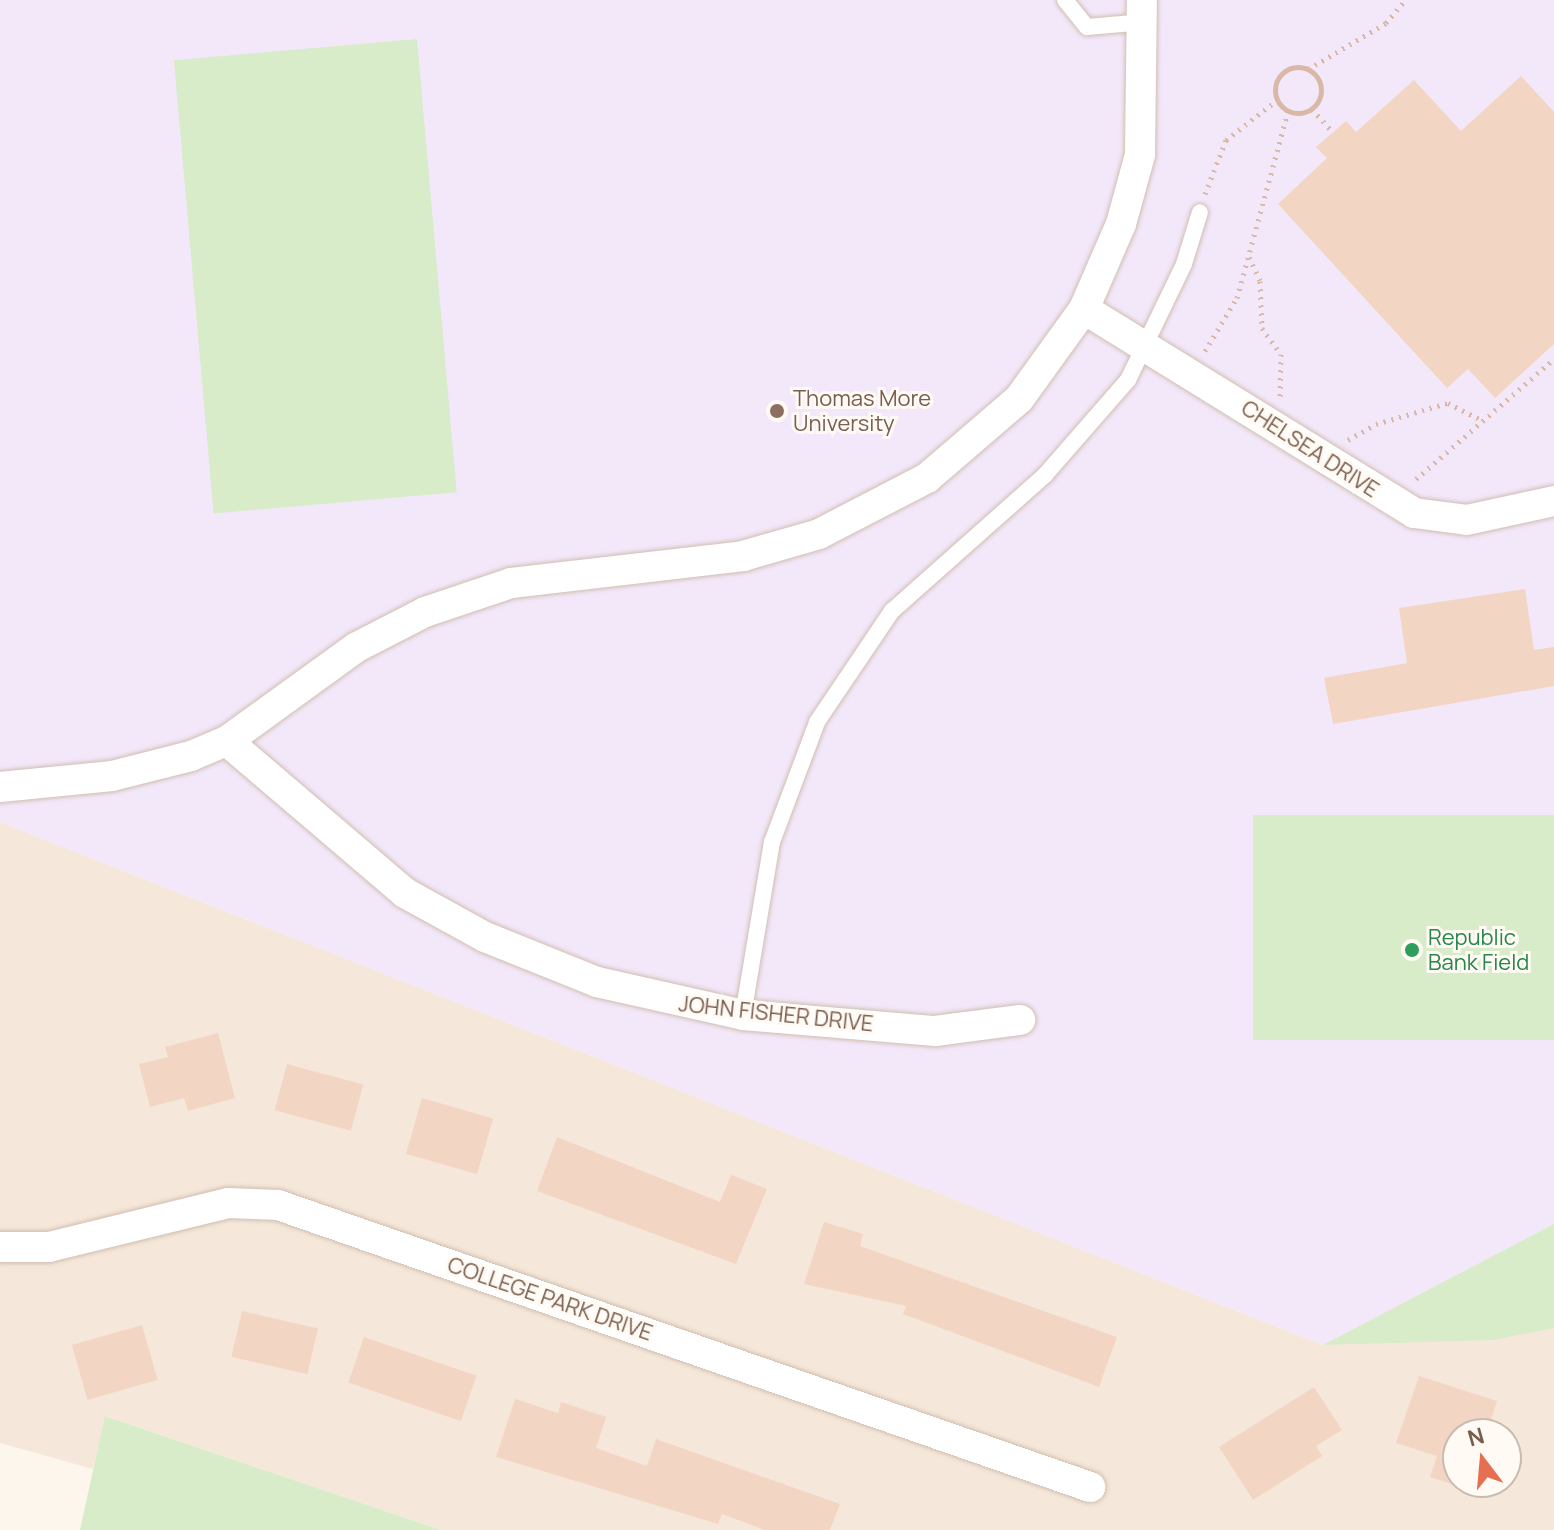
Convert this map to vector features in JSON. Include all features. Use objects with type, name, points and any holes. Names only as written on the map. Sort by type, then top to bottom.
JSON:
[{"type":"street","points":[[0,787],[112,776],[227,741],[357,647],[425,612],[511,583],[743,556],[872,510],[979,438],[1019,399],[1084,309],[1121,224],[1140,155],[1144,11]]},
{"type":"street","name":"CHELSEA DRIVE","points":[[1084,309],[1276,422],[1390,501],[1436,519],[1467,520],[1554,501]]},
{"type":"street","name":"JOHN FISHER DRIVE","points":[[227,741],[348,852],[485,937],[611,986],[743,1015],[935,1031],[1020,1020]]},
{"type":"street","name":"COLLEGE PARK DRIVE","points":[[0,1247],[49,1247],[228,1203],[278,1205],[1090,1487]]},
{"type":"lane","points":[[1065,0],[1087,27],[1144,11]]},
{"type":"lane","points":[[743,1015],[772,842],[817,722],[850,666],[892,611],[1099,418],[1148,347],[1200,212]]},
{"type":"path","points":[[1312,109],[1288,111],[1277,100],[1278,77],[1307,69],[1386,23],[1405,0]]},
{"type":"path","points":[[1307,69],[1320,84],[1312,109]]},
{"type":"path","points":[[1200,212],[1226,140],[1277,100]]},
{"type":"path","points":[[1312,109],[1333,132]]},
{"type":"path","points":[[1192,373],[1237,298],[1288,111]]},
{"type":"path","points":[[1248,256],[1260,281],[1262,328],[1281,354],[1276,422]]},
{"type":"path","points":[[1390,501],[1554,359]]},
{"type":"path","points":[[1323,455],[1376,424],[1448,403],[1483,421]]},
{"type":"shaded area","name":"Thomas More University","points":[[0,0],[1554,0],[1554,1224],[1323,1345],[0,822]]},
{"type":"shaded area","points":[[0,822],[1323,1345],[1554,1224],[1554,1530],[441,1530],[106,1416],[93,1469],[0,1443]]},
{"type":"green space","points":[[417,39],[457,492],[214,514],[174,60]]},
{"type":"green space","name":"Republic Bank Field","points":[[1253,815],[1554,815],[1554,1040],[1253,1040]]},
{"type":"green space","points":[[1554,1224],[1554,1328],[1493,1340],[1323,1345]]},
{"type":"green space","points":[[105,1416],[441,1530],[80,1530]]},
{"type":"building","points":[[1521,76],[1554,112],[1554,344],[1495,398],[1468,369],[1447,388],[1278,204],[1327,158],[1316,147],[1346,121],[1356,132],[1414,80],[1461,131]]},
{"type":"building","points":[[1525,589],[1534,650],[1554,647],[1554,686],[1333,724],[1324,678],[1407,663],[1399,608]]},
{"type":"building","points":[[218,1033],[235,1098],[188,1111],[184,1098],[150,1107],[139,1064],[168,1057],[165,1047]]},
{"type":"building","points":[[287,1064],[363,1084],[351,1131],[275,1110]]},
{"type":"building","points":[[422,1098],[493,1118],[477,1174],[406,1154]]},
{"type":"building","points":[[557,1137],[720,1202],[731,1175],[767,1189],[736,1264],[537,1191]]},
{"type":"building","points":[[824,1222],[863,1234],[860,1246],[1117,1337],[1099,1387],[903,1314],[906,1306],[804,1284]]},
{"type":"building","points":[[242,1311],[318,1329],[307,1374],[231,1357]]},
{"type":"building","points":[[142,1325],[158,1380],[88,1400],[72,1345]]},
{"type":"building","points":[[364,1337],[477,1376],[461,1421],[348,1382]]},
{"type":"building","points":[[1419,1376],[1497,1401],[1491,1418],[1442,1418],[1442,1481],[1430,1477],[1437,1456],[1396,1443]]},
{"type":"building","points":[[1314,1387],[1342,1430],[1316,1446],[1322,1456],[1253,1500],[1219,1447]]},
{"type":"building","points":[[515,1399],[558,1413],[561,1402],[606,1417],[596,1448],[647,1466],[656,1439],[840,1504],[830,1530],[765,1530],[722,1514],[718,1524],[496,1457]]},
{"type":"place","name":"Thomas More University","points":[[777,411]]},
{"type":"place","name":"Republic Bank Field","points":[[1412,950]]}]
